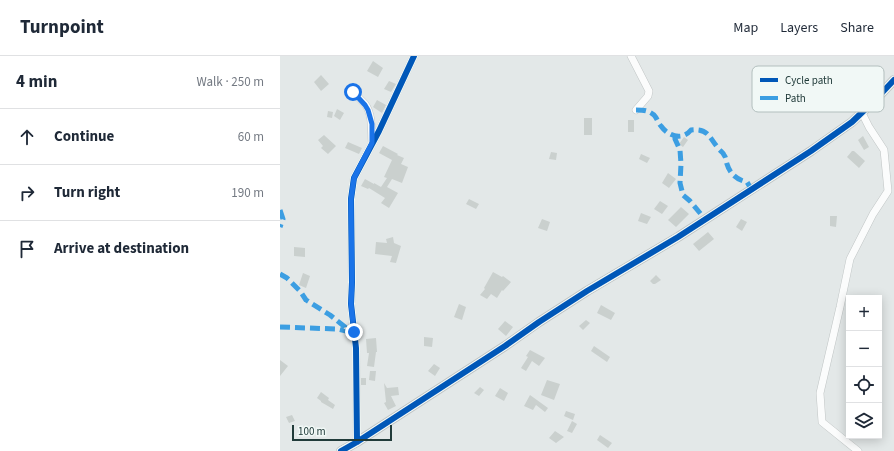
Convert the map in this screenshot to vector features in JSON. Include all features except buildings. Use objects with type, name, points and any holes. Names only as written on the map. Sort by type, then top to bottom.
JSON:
[{"type":"street","points":[[357,442],[356,348],[351,304],[351,199],[354,178],[414,56]]},
{"type":"street","points":[[631,56],[648,91],[648,96],[636,110]]},
{"type":"street","points":[[884,90],[894,80]]},
{"type":"street","points":[[353,92],[368,110],[372,124],[372,143]]},
{"type":"street","points":[[341,451],[505,346],[587,291],[667,244],[769,179],[842,130],[862,113],[884,150],[888,191],[873,214],[850,259],[820,394],[822,422],[858,451]]},
{"type":"marked path","points":[[636,110],[652,113],[660,125],[671,135],[684,135],[691,130],[701,130],[708,134],[724,154],[728,168],[732,174],[740,180],[747,182],[750,187]]},
{"type":"marked path","points":[[675,137],[680,150],[680,183],[683,195],[705,219]]},
{"type":"marked path","points":[[280,210],[283,219],[280,227]]},
{"type":"marked path","points":[[280,274],[287,278],[300,291],[306,300],[330,315],[345,327],[345,331]]},
{"type":"marked path","points":[[280,327],[337,329],[350,332]]},
{"type":"cycle path","points":[[357,442],[356,348],[351,304],[351,199],[354,178],[379,131],[414,56]]},
{"type":"cycle path","points":[[884,91],[894,80]]},
{"type":"cycle path","points":[[341,451],[505,346],[587,291],[678,237],[811,151],[852,122],[862,112]]},
{"type":"route","points":[[353,92],[368,110],[372,124],[372,143],[354,178],[352,186],[351,304],[354,332]]}]
